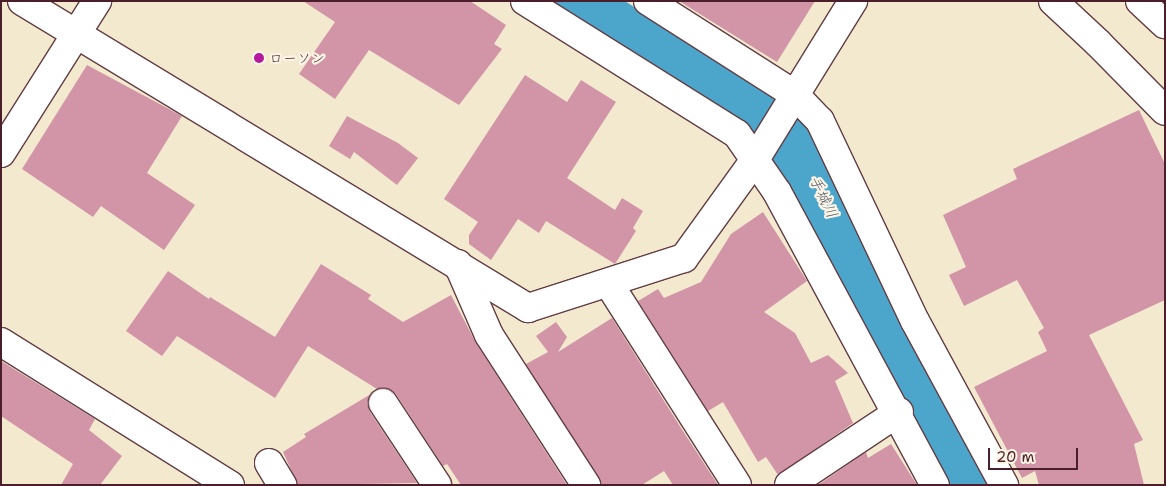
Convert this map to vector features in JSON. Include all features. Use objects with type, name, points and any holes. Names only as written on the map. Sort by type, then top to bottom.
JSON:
[{"type":"street","points":[[22,1],[75,35],[458,264],[528,308],[609,284],[684,258],[759,151],[853,1]]},
{"type":"street","points":[[1,153],[97,1]]},
{"type":"street","points":[[525,1],[738,134],[759,151],[899,412],[935,485]]},
{"type":"street","points":[[648,1],[820,121],[915,321],[1004,485]]},
{"type":"street","points":[[1053,1],[1098,42],[1165,111]]},
{"type":"street","points":[[1140,1],[1165,24]]},
{"type":"street","points":[[458,264],[490,335],[586,485]]},
{"type":"street","points":[[609,284],[737,485]]},
{"type":"street","points":[[1,342],[230,485]]},
{"type":"street","points":[[383,403],[437,485]]},
{"type":"street","points":[[789,485],[899,412]]},
{"type":"building","points":[[303,1],[470,1],[506,25],[494,44],[502,49],[459,105],[369,50],[335,99],[299,74],[335,22]]},
{"type":"building","points":[[679,1],[815,1],[777,62]]},
{"type":"building","points":[[87,65],[182,116],[147,173],[195,205],[164,250],[101,206],[93,217],[22,169]]},
{"type":"building","points":[[525,75],[567,102],[581,80],[616,102],[567,178],[615,210],[622,198],[643,211],[633,228],[636,231],[615,264],[546,221],[539,233],[518,219],[491,260],[469,244],[469,235],[478,222],[444,199]]},
{"type":"building","points":[[1139,110],[1165,164],[1165,300],[1089,335],[1143,440],[1134,444],[1144,485],[1039,485],[1035,471],[1022,478],[974,387],[1047,351],[1038,332],[1044,328],[1017,280],[964,306],[949,275],[966,267],[943,215],[1017,179],[1013,169]]},
{"type":"building","points":[[347,116],[398,143],[418,158],[397,185],[354,152],[350,159],[329,146]]},
{"type":"building","points":[[763,212],[807,281],[764,312],[795,333],[811,363],[828,355],[848,373],[835,381],[853,423],[778,475],[766,457],[758,462],[723,402],[708,411],[638,301],[658,289],[664,298],[701,282],[731,234]]},
{"type":"building","points":[[321,264],[371,295],[368,299],[403,322],[451,295],[476,343],[567,485],[461,485],[447,464],[443,466],[396,394],[390,389],[377,389],[308,346],[275,398],[177,336],[162,356],[126,331],[168,271],[209,299],[210,297],[275,337]]},
{"type":"building","points":[[612,318],[718,485],[673,485],[664,471],[642,485],[602,485],[526,364],[548,352],[536,336],[556,322],[567,337],[558,352]]},
{"type":"building","points":[[1,361],[95,419],[89,430],[122,456],[100,485],[61,485],[73,464],[1,416]]},
{"type":"building","points":[[371,394],[367,403],[370,412],[417,483],[298,485],[283,452],[306,437],[304,434]]},
{"type":"building","points":[[891,444],[917,485],[818,485],[866,452],[868,458]]},
{"type":"waterway","name":"手城川","points":[[575,1],[741,108],[799,150],[966,485]]},
{"type":"place","name":"ローソン","points":[[259,58]]}]
